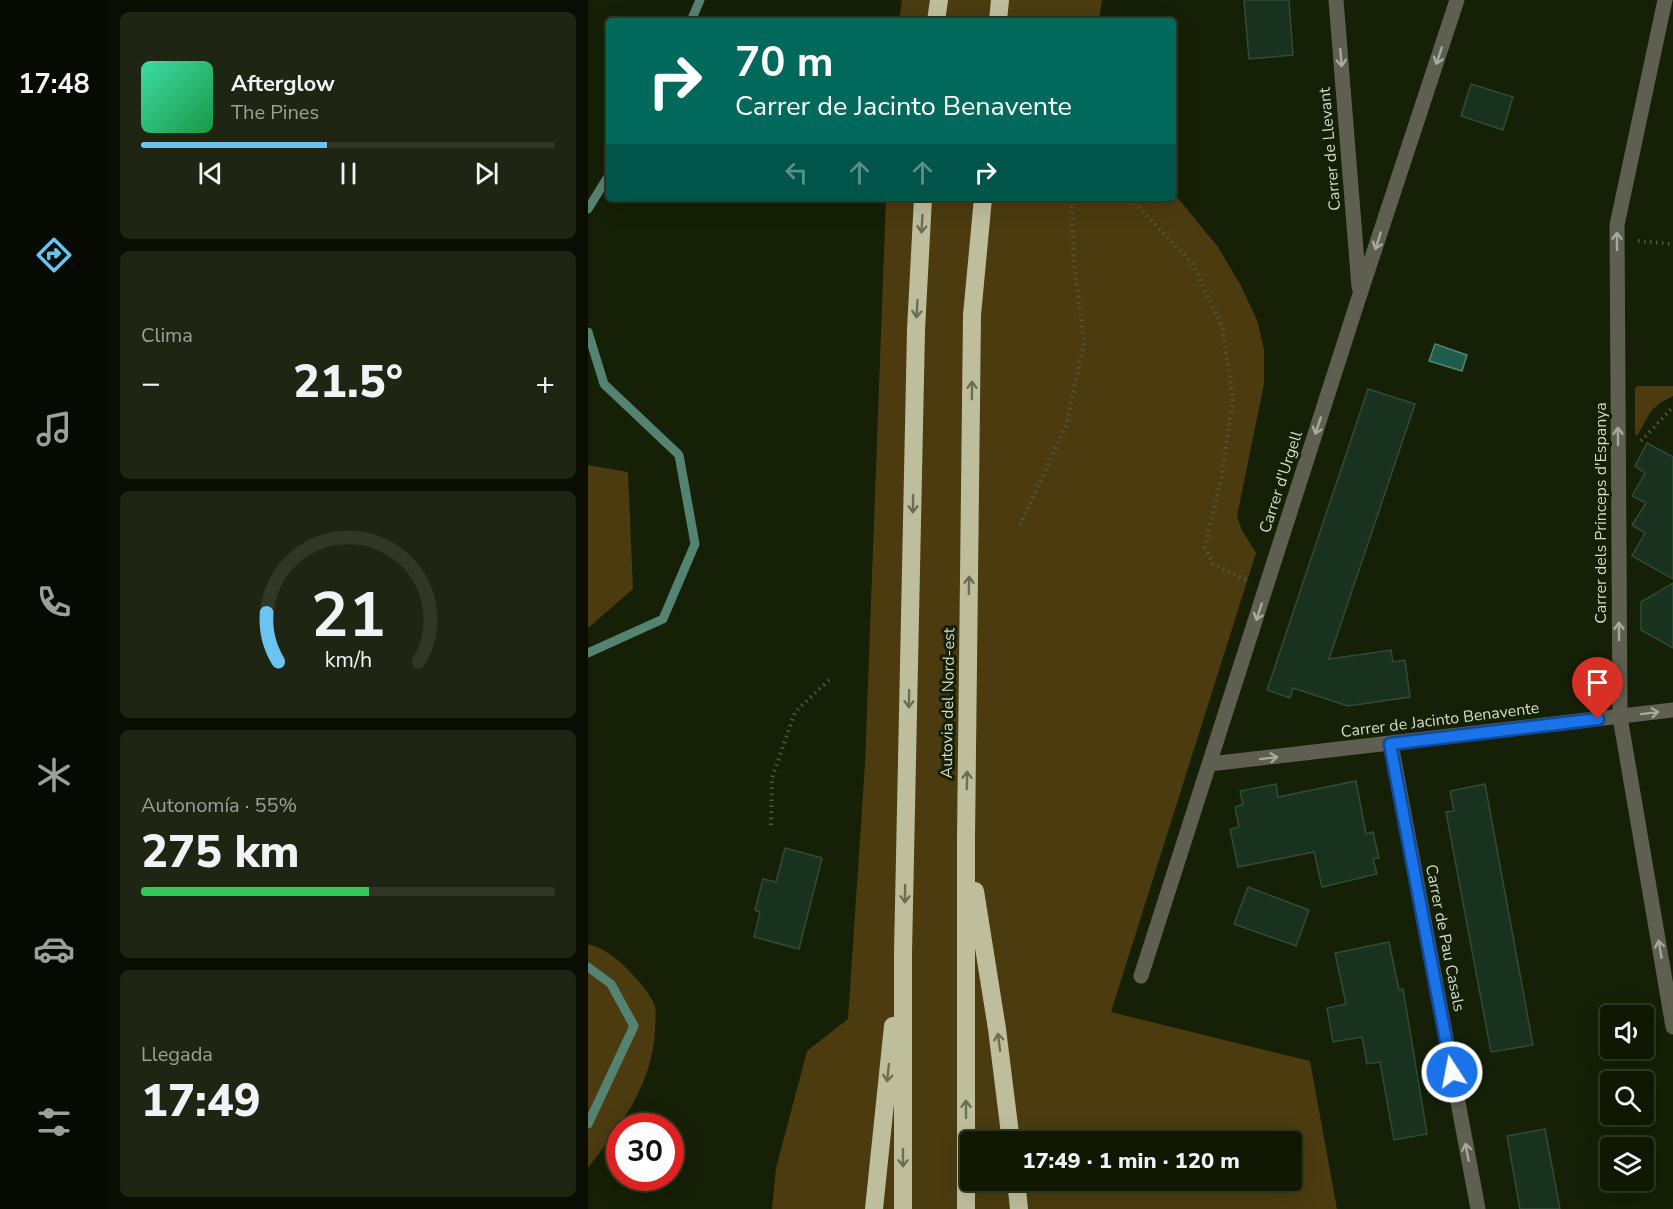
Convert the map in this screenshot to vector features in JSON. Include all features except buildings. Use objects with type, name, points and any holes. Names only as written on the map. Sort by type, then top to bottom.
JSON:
[{"type":"highway","points":[[936,18],[939,0]]},
{"type":"highway","points":[[998,18],[1000,0]]},
{"type":"highway","points":[[903,1209],[903,952],[916,330],[923,201]]},
{"type":"highway","name":"Autovia del Nord-est","points":[[966,1209],[966,839],[972,315],[982,201]]},
{"type":"highway","points":[[966,839],[997,1029],[1010,1131]]},
{"type":"highway","points":[[874,1209],[903,952]]},
{"type":"highway","points":[[1017,1191],[1019,1209]]},
{"type":"street","name":"Carrer de Llevant","points":[[1336,0],[1360,294]]},
{"type":"street","name":"Carrer d'Urgell","points":[[1141,976],[1457,0]]},
{"type":"street","name":"Carrer dels Princeps d'Espanya","points":[[1665,0],[1617,225],[1618,468],[1620,717],[1673,1027]]},
{"type":"street","name":"Carrer de Jacinto Benavente","points":[[1210,764],[1673,710]]},
{"type":"street","name":"Carrer de Pau Casals","points":[[1390,744],[1478,1209]]},
{"type":"path","points":[[1020,525],[1066,426],[1084,343],[1074,262],[1072,207],[1075,201]]},
{"type":"path","points":[[1133,201],[1192,263],[1222,326],[1233,399],[1221,480],[1205,547],[1213,564],[1266,590]]},
{"type":"path","points":[[1617,239],[1673,244]]},
{"type":"path","points":[[1618,468],[1673,407]]},
{"type":"path","points":[[771,825],[772,778],[795,712],[830,679]]},
{"type":"shaded area","points":[[902,0],[1102,0],[1099,18],[899,18]]},
{"type":"shaded area","points":[[1176,196],[1218,247],[1240,284],[1257,320],[1264,349],[1264,384],[1237,516],[1242,530],[1256,553],[1111,1012],[1310,1061],[1337,1209],[772,1209],[776,1168],[807,1051],[848,1019],[865,764],[886,201],[1176,201]]},
{"type":"shaded area","points":[[1435,344],[1467,355],[1462,371],[1429,361]]},
{"type":"shaded area","points":[[1637,386],[1673,386],[1673,396],[1651,411],[1637,436],[1635,434],[1635,389]]},
{"type":"shaded area","points":[[588,465],[628,472],[633,589],[588,628]]},
{"type":"shaded area","points":[[588,944],[607,952],[627,969],[650,996],[656,1013],[653,1051],[641,1087],[627,1113],[606,1113],[606,1145],[588,1168]]},
{"type":"waterway","points":[[692,18],[700,0]]},
{"type":"waterway","points":[[588,209],[606,180]]},
{"type":"waterway","points":[[588,332],[604,384],[679,455],[695,544],[663,619],[588,653]]},
{"type":"waterway","points":[[588,967],[611,984],[634,1026],[588,1124]]},
{"type":"route","points":[[1452,1072],[1390,744],[1598,719]]}]
